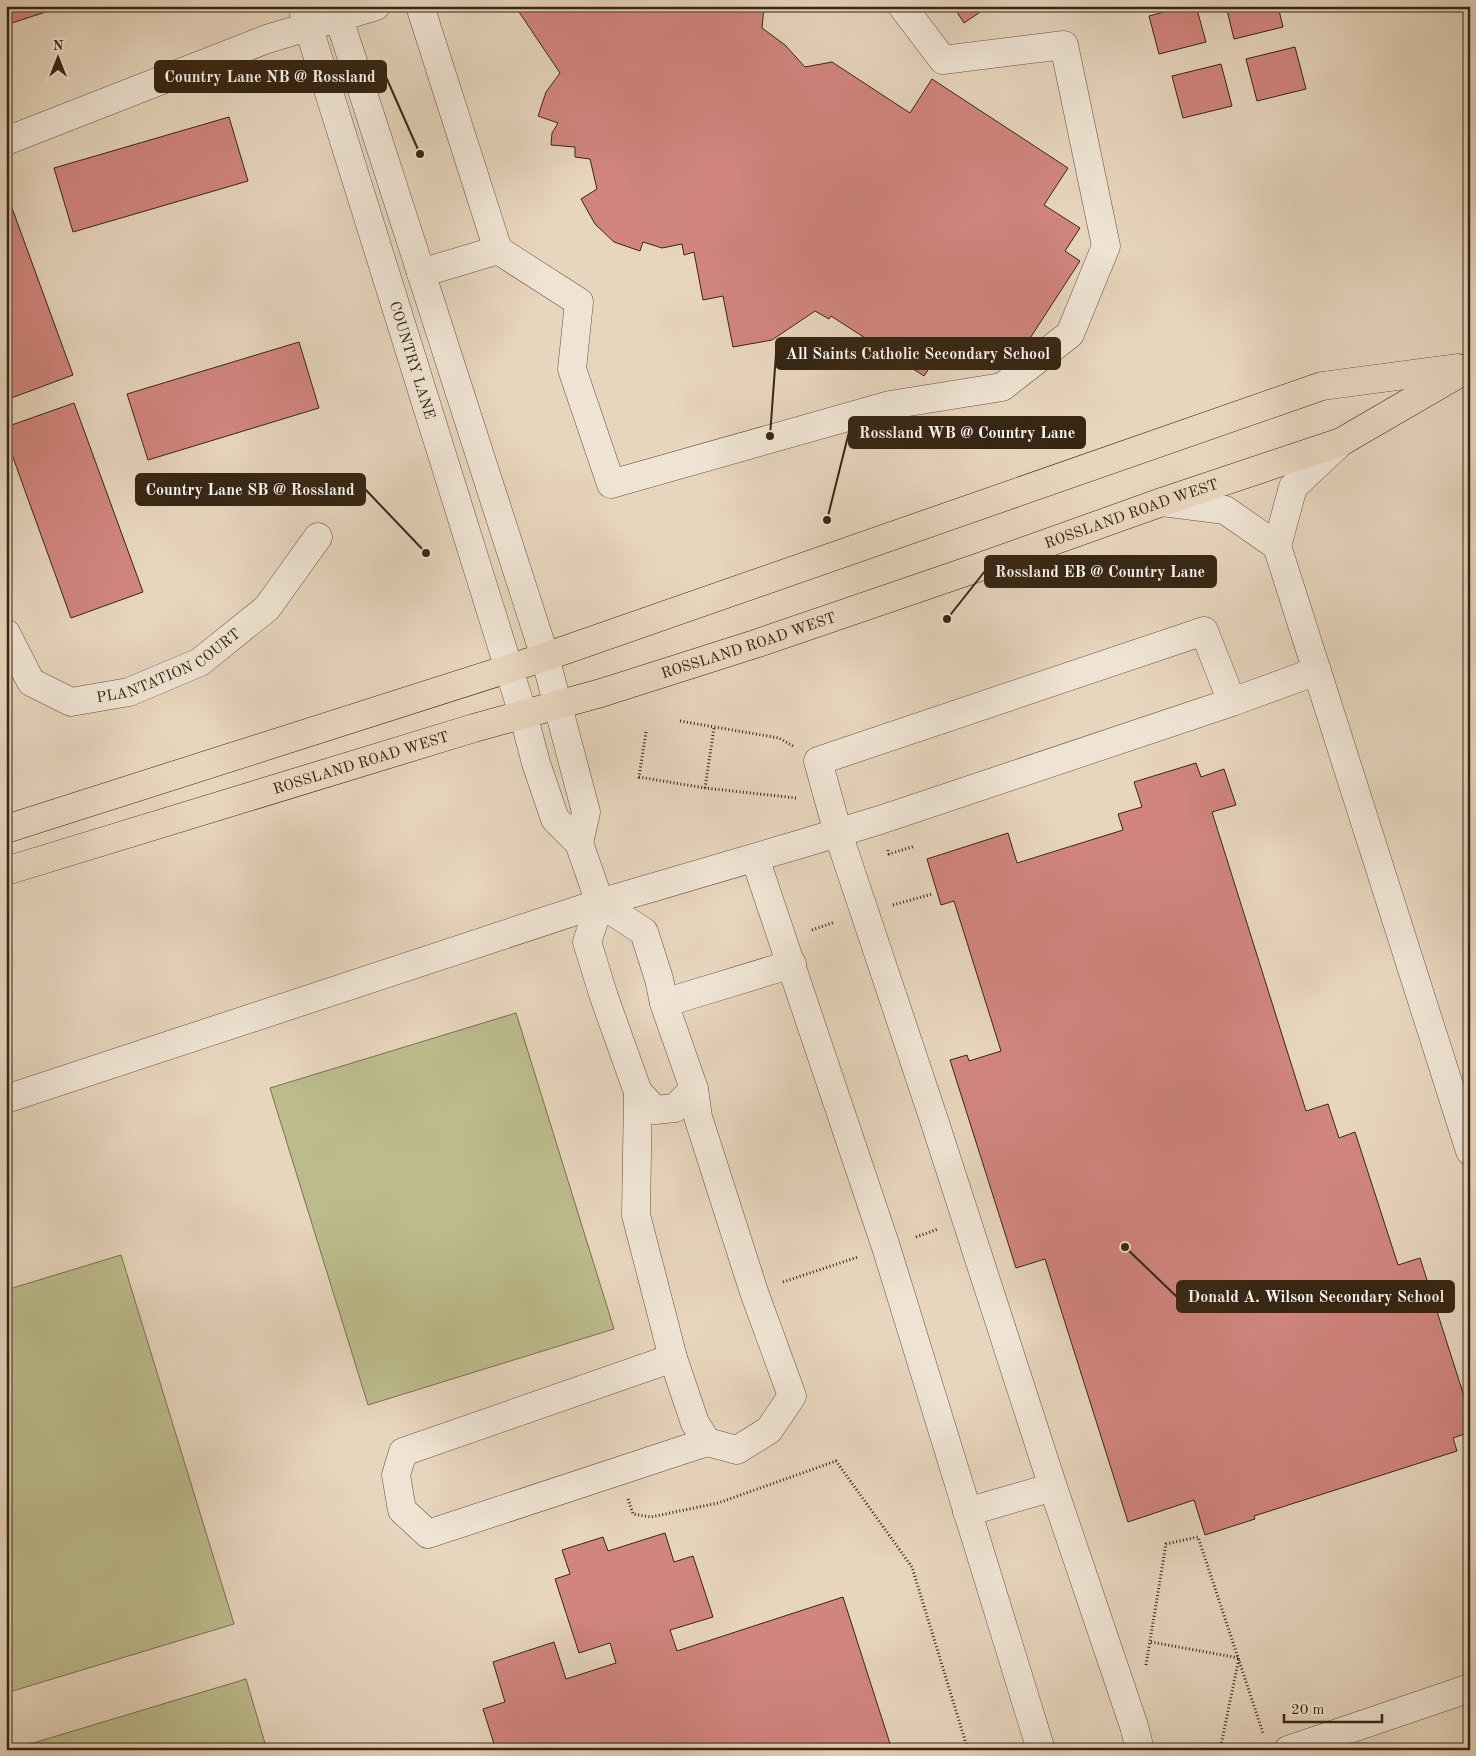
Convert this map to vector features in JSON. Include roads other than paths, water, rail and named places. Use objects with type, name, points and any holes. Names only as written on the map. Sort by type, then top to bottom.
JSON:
[{"type":"main road","name":"ROSSLAND ROAD WEST","points":[[6,829],[545,657],[1322,386],[1470,367]]},
{"type":"main road","name":"ROSSLAND ROAD WEST","points":[[6,871],[523,714],[602,693],[764,641],[977,568],[1162,502],[1341,442],[1470,367]]},
{"type":"street","points":[[6,141],[267,39],[306,17],[376,6]]},
{"type":"street","points":[[420,6],[498,250],[579,302],[572,369],[611,484],[890,405],[1002,387],[1070,334],[1106,246],[1064,45],[943,60],[902,6]]},
{"type":"street","points":[[337,12],[545,657],[586,812],[579,844],[600,903],[644,932],[659,979],[664,1003],[694,1090],[698,1117],[754,1292],[792,1396],[769,1430],[737,1450],[707,1442],[428,1534],[402,1510],[396,1475],[404,1452],[674,1358]]},
{"type":"street","name":"COUNTRY LANE","points":[[306,17],[523,714],[536,764],[555,819],[579,844]]},
{"type":"street","points":[[421,273],[498,250]]},
{"type":"street","points":[[1341,442],[1293,487],[1277,546],[1470,1151]]},
{"type":"street","points":[[1162,502],[1225,510],[1277,546]]},
{"type":"street","name":"PLANTATION COURT","points":[[6,633],[31,682],[71,702],[129,692],[200,662],[267,608],[318,537]]},
{"type":"street","points":[[1140,1750],[1134,1726],[1053,1487],[926,1095],[838,833],[818,761],[1204,631],[1232,702]]},
{"type":"street","points":[[6,1099],[600,903],[880,820],[1232,702],[1316,671]]},
{"type":"street","points":[[755,858],[886,1247],[1041,1750]]},
{"type":"street","points":[[600,903],[587,942],[638,1092],[636,1215],[674,1358],[695,1422],[707,1442]]},
{"type":"street","points":[[664,1003],[792,964]]},
{"type":"street","points":[[638,1092],[655,1110],[675,1108],[694,1090]]},
{"type":"street","points":[[968,1512],[1053,1487]]},
{"type":"street","points":[[1277,1746],[1470,1688]]},
{"type":"place","name":"Country Lane NB @ Rossland","points":[[420,154]]},
{"type":"place","name":"All Saints Catholic Secondary School","points":[[770,436]]},
{"type":"place","name":"Rossland WB @ Country Lane","points":[[827,520]]},
{"type":"place","name":"Country Lane SB @ Rossland","points":[[426,553]]},
{"type":"place","name":"Rossland EB @ Country Lane","points":[[947,619]]},
{"type":"place","name":"Donald A. Wilson Secondary School","points":[[1125,1247]]}]
